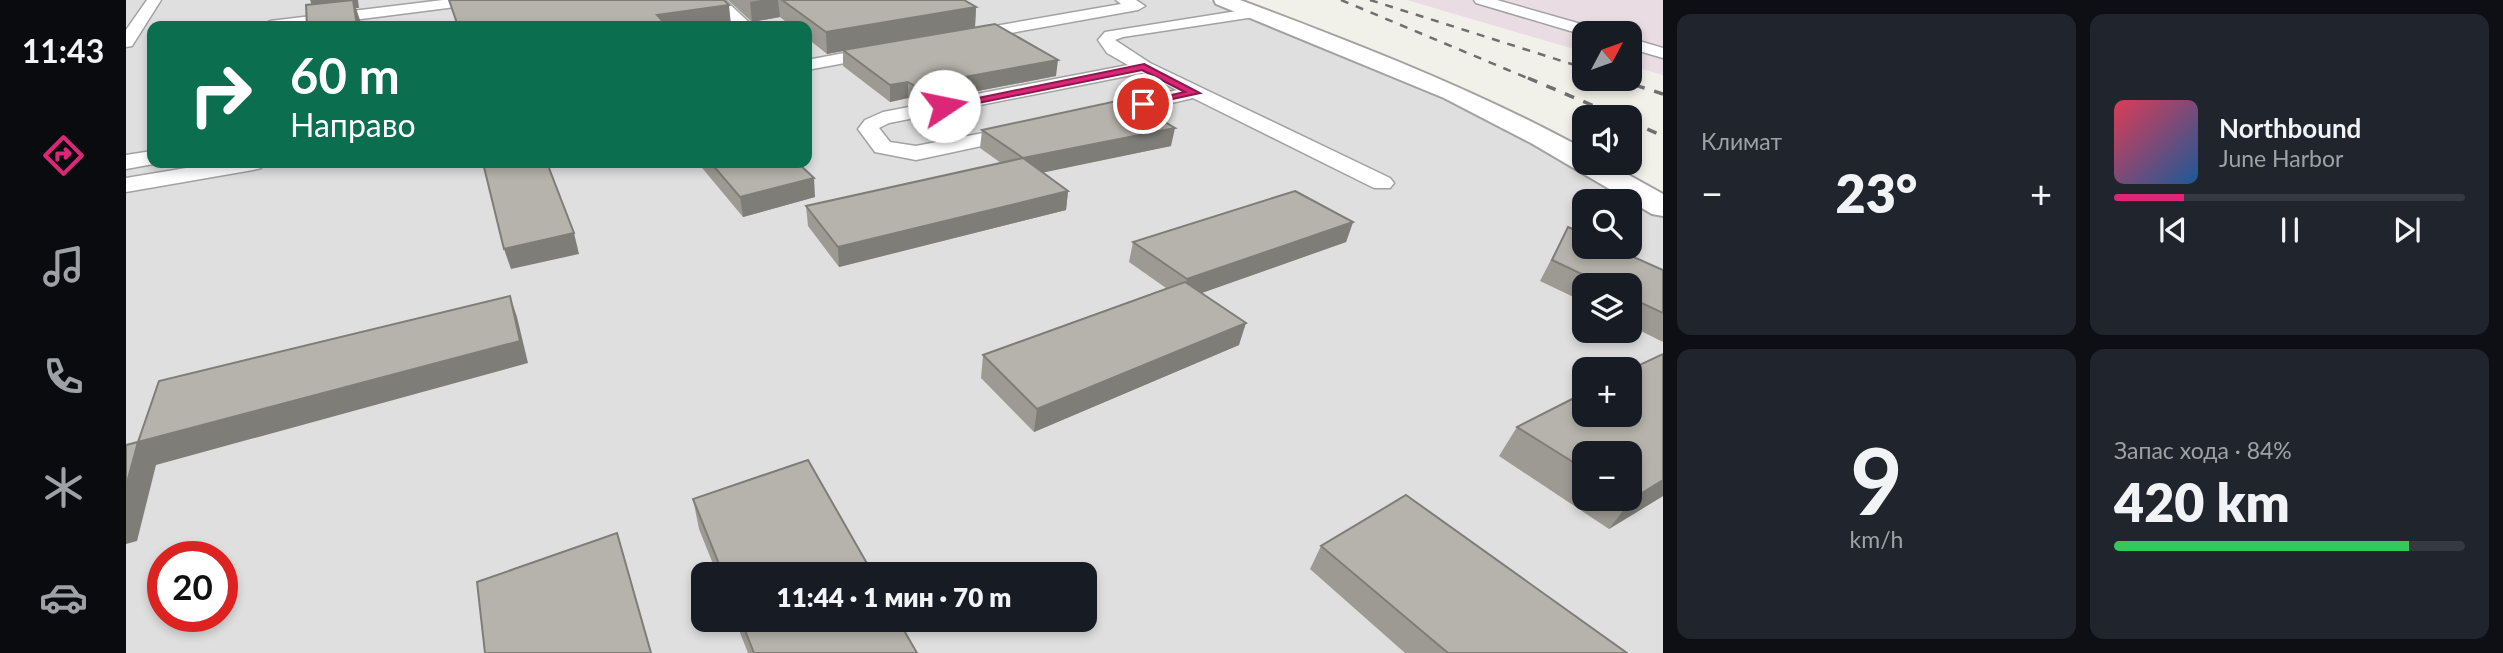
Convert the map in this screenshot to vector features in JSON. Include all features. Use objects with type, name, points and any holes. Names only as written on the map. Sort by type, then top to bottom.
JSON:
[{"type":"street","points":[[1223,0],[1438,87],[1572,154]]},
{"type":"street","points":[[1608,175],[1663,207]]},
{"type":"lane","points":[[126,43],[154,0]]},
{"type":"lane","points":[[310,21],[479,0]]},
{"type":"lane","points":[[716,0],[739,21]]},
{"type":"lane","points":[[1093,0],[954,31],[1138,6],[1123,0]]},
{"type":"lane","points":[[1481,0],[1572,26]]},
{"type":"lane","points":[[1256,13],[1122,32],[1111,35],[1106,40],[1113,49],[1144,67],[1382,183]]},
{"type":"lane","points":[[820,46],[888,34]]},
{"type":"lane","points":[[126,43],[147,41]]},
{"type":"lane","points":[[1642,47],[1663,53]]},
{"type":"lane","points":[[812,64],[900,48]]},
{"type":"lane","points":[[1032,129],[916,153],[883,147],[868,130],[872,124],[883,118],[1144,67]]},
{"type":"lane","points":[[1073,120],[1195,93]]},
{"type":"lane","points":[[126,162],[147,159]]},
{"type":"lane","points":[[126,185],[224,168]]},
{"type":"shaded area","points":[[126,0],[1208,0],[1431,91],[1572,163],[1572,175],[1593,175],[1618,189],[1572,189],[1572,259],[1642,259],[1642,202],[1663,214],[1663,653],[126,653]]},
{"type":"shaded area","points":[[1407,0],[1663,0],[1663,75],[1642,69],[1642,21],[1572,21],[1572,48]]},
{"type":"building","points":[[353,0],[356,21],[307,21],[306,5]]},
{"type":"building","points":[[449,0],[724,0],[729,5],[657,15],[662,21],[456,21]]},
{"type":"building","points":[[782,0],[964,0],[976,7],[826,32]]},
{"type":"building","points":[[995,24],[1058,60],[915,86],[908,82],[890,85],[843,50]]},
{"type":"building","points":[[1126,99],[1175,128],[1023,158],[982,130]]},
{"type":"building","points":[[1023,158],[1068,191],[838,247],[806,206]]},
{"type":"building","points":[[484,168],[549,168],[574,233],[504,249]]},
{"type":"building","points":[[715,168],[803,168],[814,178],[740,197]]},
{"type":"building","points":[[1295,191],[1353,222],[1187,279],[1133,242]]},
{"type":"building","points":[[1568,227],[1572,229],[1572,259],[1638,259],[1663,270],[1663,313],[1642,303],[1642,273],[1580,273],[1552,260]]},
{"type":"building","points":[[1185,282],[1246,323],[1037,409],[983,355]]},
{"type":"building","points":[[510,296],[520,341],[138,442],[159,381]]},
{"type":"building","points":[[1663,354],[1663,480],[1642,493],[1642,441],[1572,441],[1572,461],[1517,427],[1572,399],[1572,427],[1642,427],[1642,364]]},
{"type":"building","points":[[138,442],[126,486],[126,445]]},
{"type":"building","points":[[808,460],[866,562],[718,562],[693,499]]},
{"type":"building","points":[[1406,495],[1627,653],[1448,653],[1321,546]]},
{"type":"building","points":[[617,533],[651,653],[485,653],[477,582]]},
{"type":"building","points":[[746,632],[905,632],[917,653],[754,653]]},
{"type":"railway","points":[[1341,0],[1532,80]]},
{"type":"railway","points":[[1370,0],[1572,64]]},
{"type":"railway","points":[[1528,78],[1592,105]]},
{"type":"railway","points":[[1642,87],[1663,94]]},
{"type":"railway","points":[[1642,127],[1663,136]]},
{"type":"route","points":[[944,106],[1144,67],[1195,93],[1143,104]]}]
